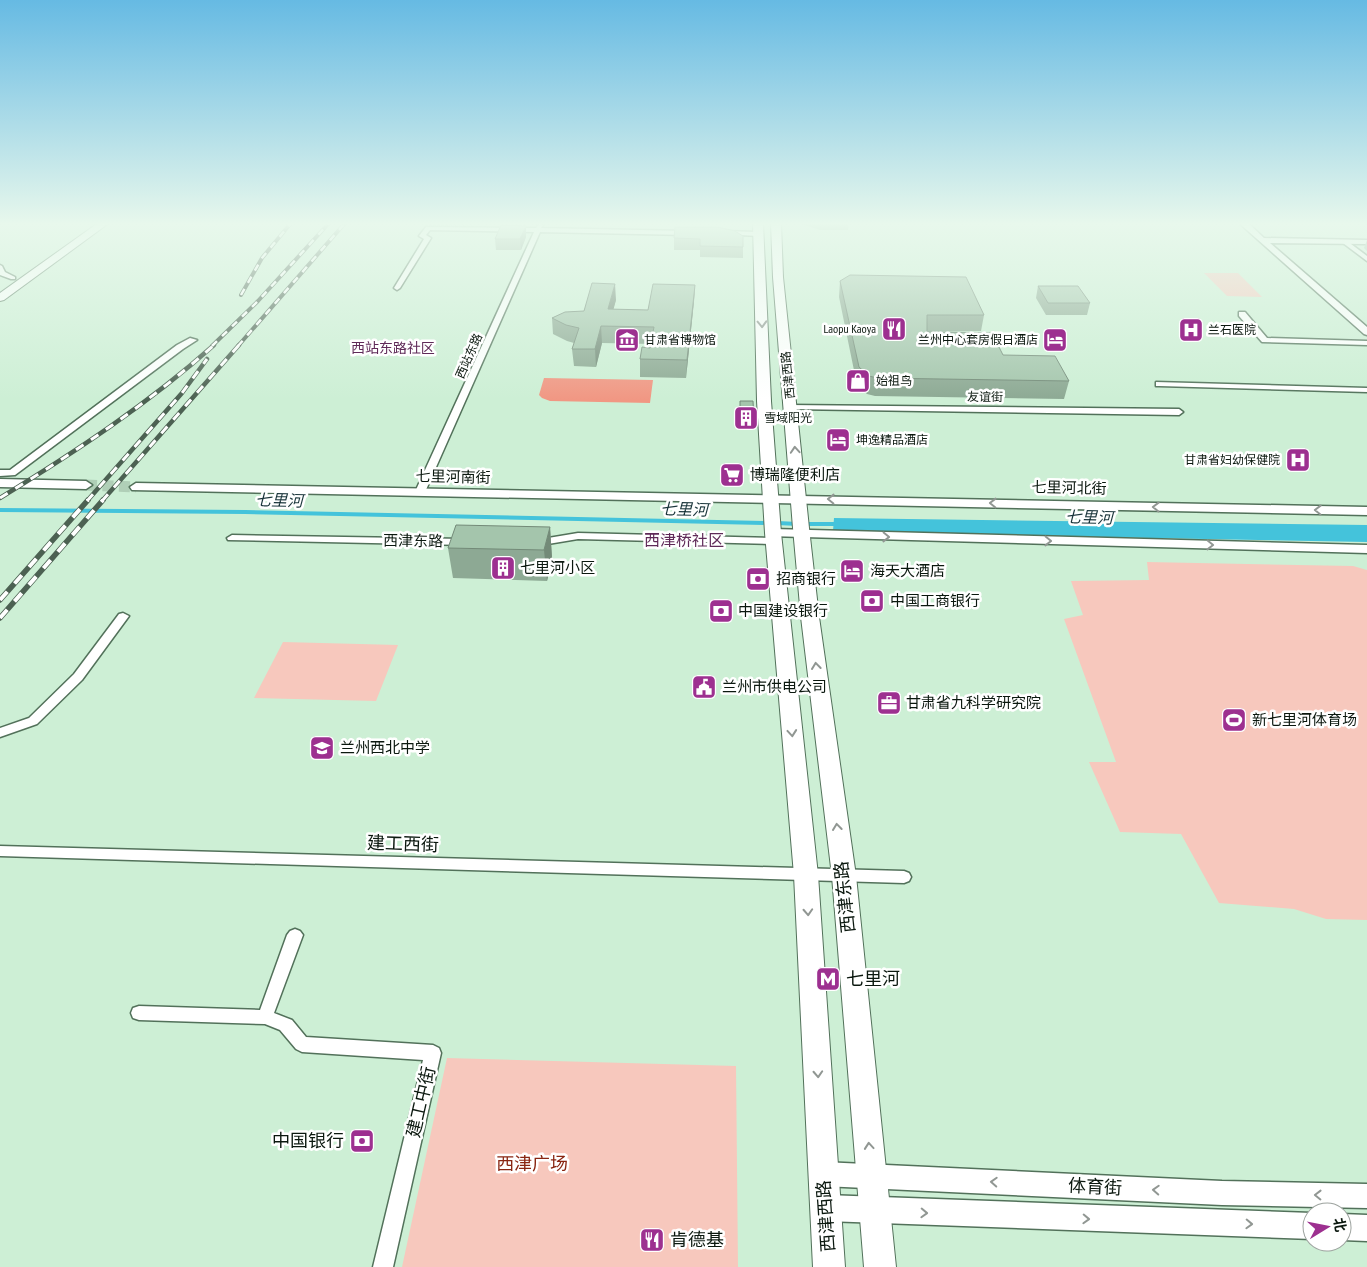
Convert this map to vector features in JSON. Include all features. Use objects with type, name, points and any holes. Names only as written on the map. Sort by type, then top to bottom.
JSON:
[{"type":"main road","points":[[0,298],[22,282]]},
{"type":"main road","name":"西津西路","points":[[760,282],[764,402],[772,522]]},
{"type":"main road","name":"西津西路","points":[[779,282],[801,531]]},
{"type":"main road","points":[[764,402],[791,404]]},
{"type":"main road","points":[[772,522],[806,874],[823,1169]]},
{"type":"main road","name":"西津东路","points":[[801,531],[810,617],[844,876],[880,1267]]},
{"type":"main road","name":"西津西路","points":[[823,1169],[829,1267]]},
{"type":"street","points":[[397,288],[401,282]]},
{"type":"street","name":"西站东路","points":[[420,492],[514,282]]},
{"type":"street","points":[[1311,282],[1367,332]]},
{"type":"street","points":[[1242,314],[1265,340],[1367,343]]},
{"type":"street","points":[[0,473],[12,473],[180,347],[193,340]]},
{"type":"street","points":[[1160,384],[1367,390]]},
{"type":"street","name":"友谊街","points":[[791,404],[1179,412]]},
{"type":"street","points":[[0,483],[86,486]]},
{"type":"street","name":"七里河南街","points":[[136,487],[420,492],[772,522]]},
{"type":"street","name":"七里河北街","points":[[772,522],[799,504],[1367,511]]},
{"type":"street","points":[[524,543],[543,543],[578,536],[772,522],[801,531],[1367,550]]},
{"type":"street","name":"西津东路","points":[[232,538],[475,542]]},
{"type":"street","points":[[0,733],[33,721],[78,678],[123,616]]},
{"type":"street","name":"建工西街","points":[[0,852],[904,877]]},
{"type":"street","points":[[265,1016],[296,934]]},
{"type":"street","name":"建工中街","points":[[140,1013],[265,1016],[286,1025],[302,1044],[433,1053],[383,1267]]},
{"type":"street","name":"体育街","points":[[823,1169],[872,1176],[1222,1193],[1367,1196]]},
{"type":"street","name":"体育街","points":[[826,1208],[875,1212],[1302,1226]]},
{"type":"street","points":[[1352,1227],[1367,1228]]},
{"type":"green space","points":[[1213,282],[1247,282],[1262,297],[1227,296]]},
{"type":"green space","name":"新七里河体育场","points":[[1147,562],[1353,566],[1367,570],[1367,920],[1326,919],[1294,909],[1219,903],[1181,834],[1120,832],[1089,762],[1116,762],[1064,619],[1083,615],[1071,581],[1149,580]]},
{"type":"green space","points":[[283,642],[398,645],[376,701],[254,698]]},
{"type":"green space","name":"西津广场","points":[[447,1058],[736,1066],[738,1267],[402,1267]]},
{"type":"shaded area","points":[[544,378],[653,380],[650,403],[550,401],[539,395]]},
{"type":"water","points":[[834,518],[1367,525],[1367,542],[833,531]]},
{"type":"building","points":[[840,282],[968,282],[984,315],[927,315],[927,332],[992,333],[1003,355],[1055,356],[1069,381],[877,378],[869,376],[859,367]]},
{"type":"building","points":[[592,283],[615,284],[608,309],[648,310],[653,284],[695,285],[687,360],[640,359],[642,347],[650,348],[654,327],[601,326],[595,349],[572,349],[579,328],[566,325],[552,318],[565,312],[584,311]]},
{"type":"building","points":[[1038,286],[1078,286],[1090,303],[1048,303]]},
{"type":"building","points":[[740,401],[753,401],[754,420],[740,420]]},
{"type":"building","points":[[456,525],[550,527],[544,550],[448,548]]},
{"type":"waterway","name":"七里河","points":[[0,510],[245,512],[768,523]]},
{"type":"waterway","name":"七里河","points":[[777,523],[798,524]]},
{"type":"waterway","name":"七里河","points":[[805,524],[838,524]]},
{"type":"tunnel","points":[[86,485],[136,487]]},
{"type":"railway","points":[[241,295],[248,282]]},
{"type":"railway","points":[[212,346],[275,282]]},
{"type":"railway","points":[[238,346],[294,282]]},
{"type":"railway","points":[[0,498],[56,463],[137,407],[214,345]]},
{"type":"railway","points":[[102,501],[239,345]]},
{"type":"railway","points":[[87,501],[182,393],[207,359]]},
{"type":"railway","points":[[0,600],[88,500]]},
{"type":"railway","points":[[0,618],[103,500]]},
{"type":"place","name":"Laopu Kaoya","points":[[894,329]]},
{"type":"place","name":"兰石医院","points":[[1191,330]]},
{"type":"place","name":"甘肃省博物馆","points":[[627,340]]},
{"type":"place","name":"兰州中心套房假日酒店","points":[[1055,340]]},
{"type":"place","name":"始祖鸟","points":[[858,381]]},
{"type":"place","name":"雪域阳光","points":[[746,418]]},
{"type":"place","name":"坤逸精品酒店","points":[[838,440]]},
{"type":"place","name":"甘肃省妇幼保健院","points":[[1298,460]]},
{"type":"place","name":"博瑞隆便利店","points":[[732,475]]},
{"type":"place","name":"七里河小区","points":[[503,568]]},
{"type":"place","name":"海天大酒店","points":[[852,571]]},
{"type":"place","name":"招商银行","points":[[758,579]]},
{"type":"place","name":"中国工商银行","points":[[872,601]]},
{"type":"place","name":"中国建设银行","points":[[721,611]]},
{"type":"place","name":"兰州市供电公司","points":[[704,687]]},
{"type":"place","name":"甘肃省九科学研究院","points":[[889,703]]},
{"type":"place","name":"新七里河体育场","points":[[1234,720]]},
{"type":"place","name":"兰州西北中学","points":[[322,748]]},
{"type":"place","name":"七里河","points":[[828,979]]},
{"type":"place","name":"中国银行","points":[[362,1141]]},
{"type":"place","name":"肯德基","points":[[652,1240]]},
{"type":"district","name":"西站东路社区","points":[[393,348]]},
{"type":"district","name":"西津桥社区","points":[[684,540]]}]
